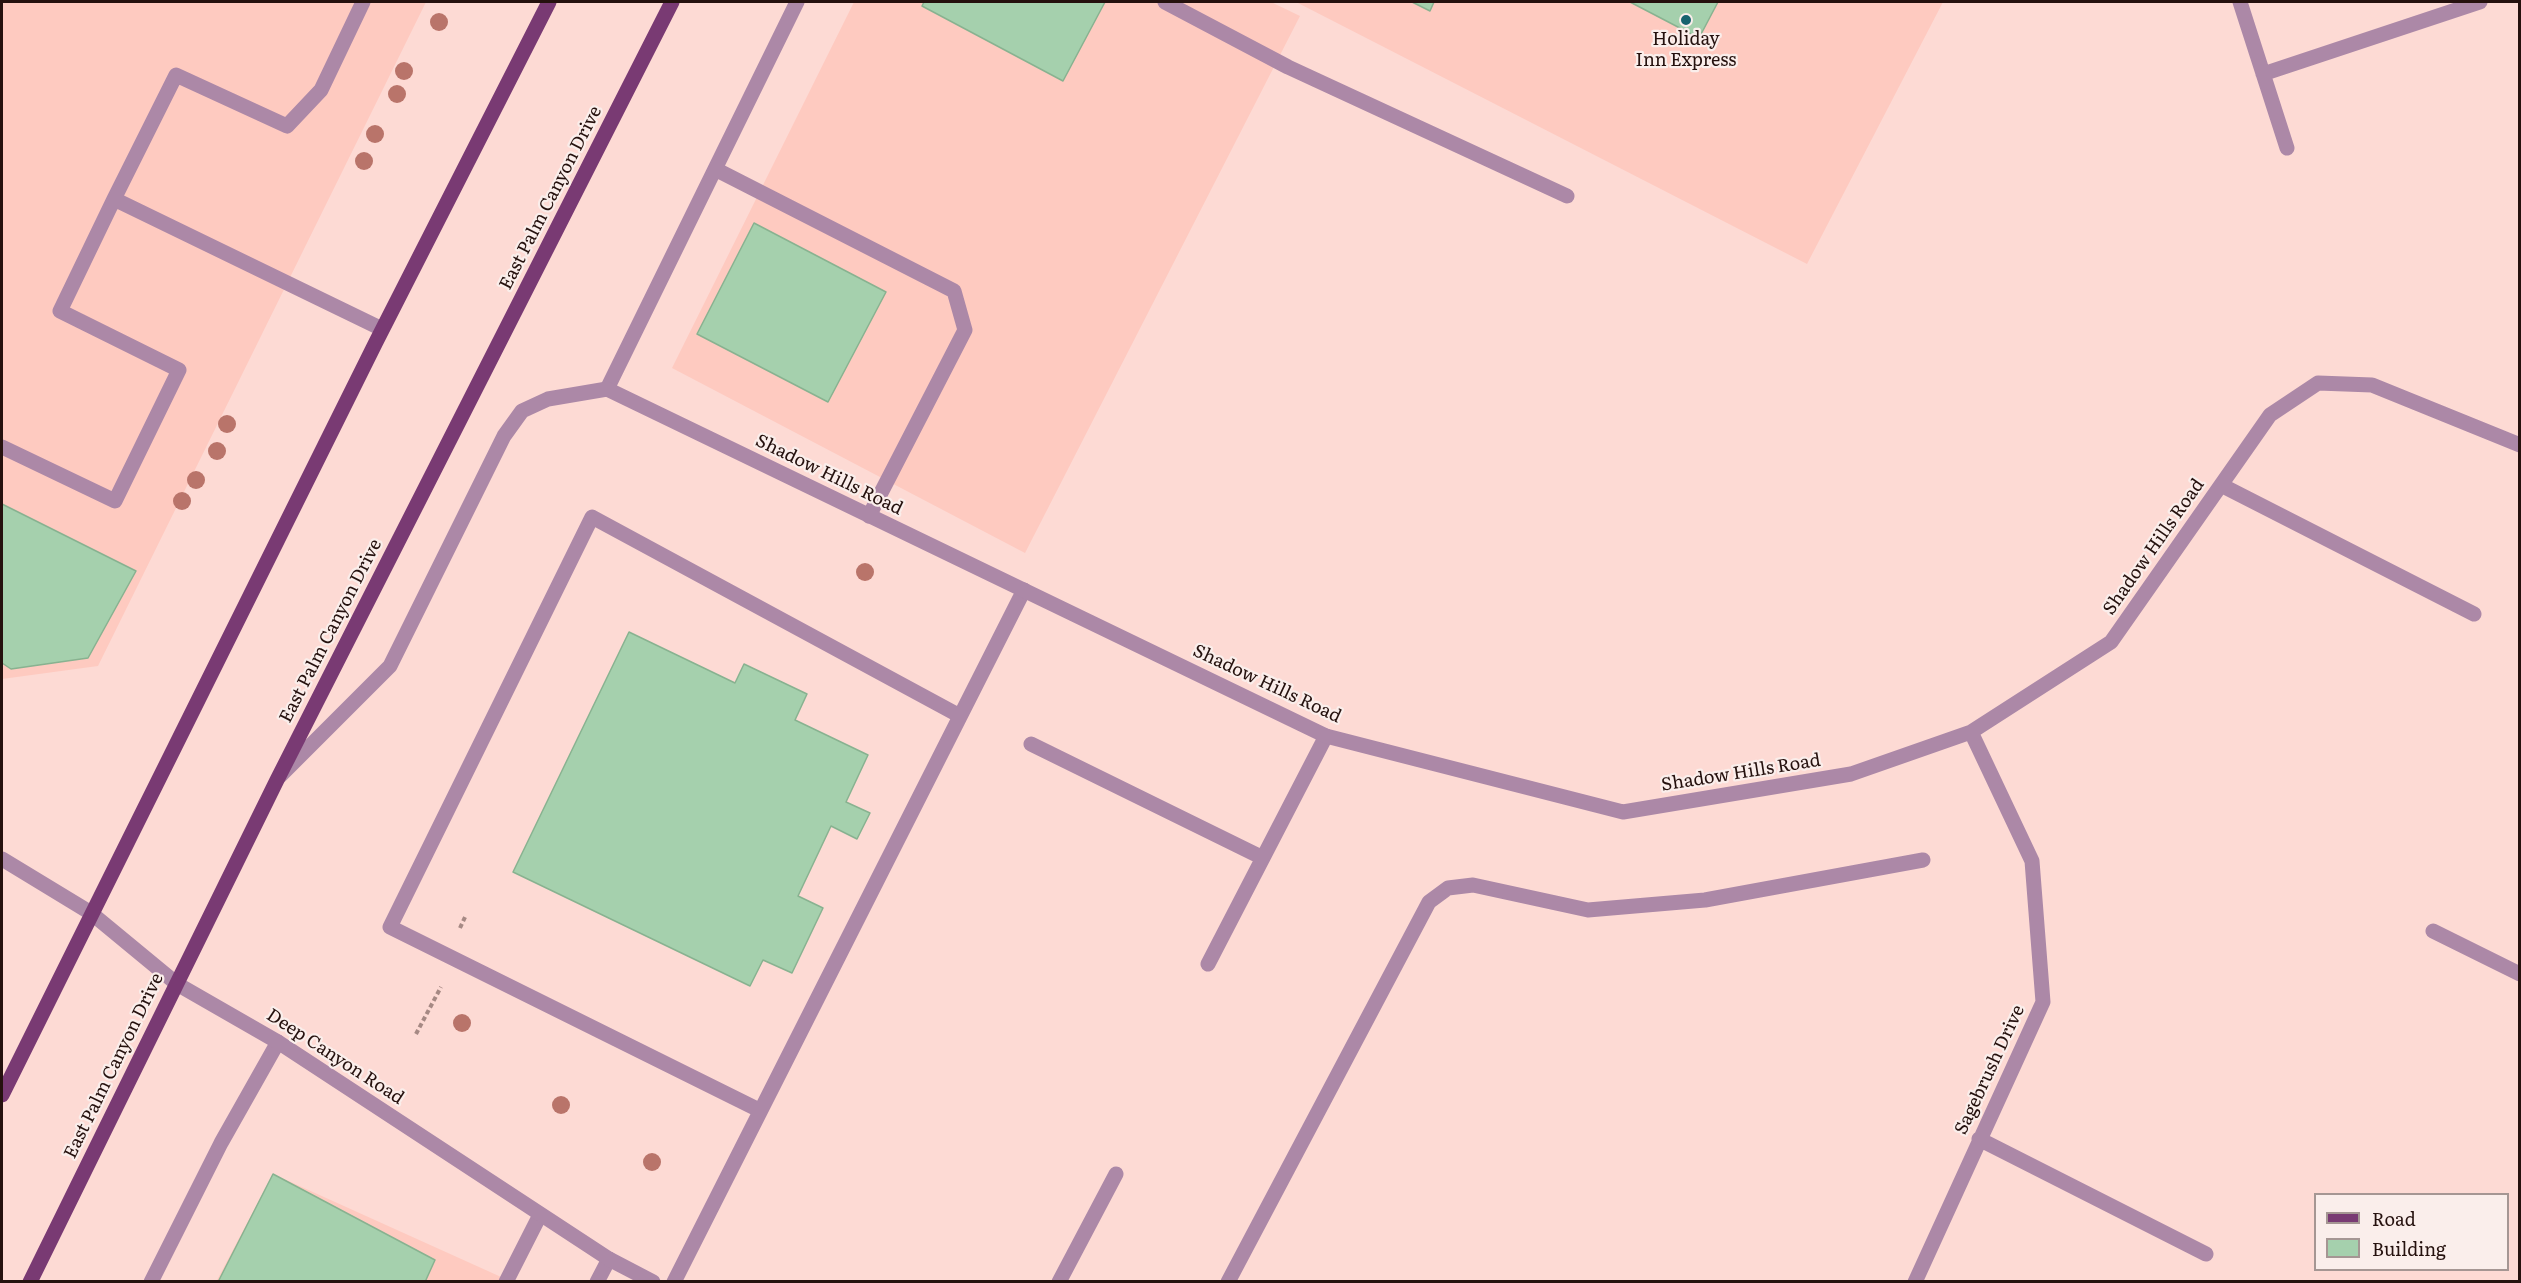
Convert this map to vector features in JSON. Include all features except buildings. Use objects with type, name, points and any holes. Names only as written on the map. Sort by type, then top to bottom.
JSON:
[{"type":"main road","points":[[2,1095],[382,329],[549,2]]},
{"type":"main road","name":"East Palm Canyon Drive","points":[[30,1281],[277,780],[672,2]]},
{"type":"street","points":[[2,447],[115,501],[179,370],[60,311],[114,199],[176,75],[287,126],[321,90],[363,2]]},
{"type":"street","points":[[277,780],[390,666],[504,436],[522,411],[548,399],[607,390],[797,2]]},
{"type":"street","points":[[1165,2],[1288,67],[1567,196]]},
{"type":"street","points":[[2240,2],[2287,147]]},
{"type":"street","points":[[2263,74],[2480,2]]},
{"type":"street","points":[[715,169],[954,291],[965,330],[869,516]]},
{"type":"street","points":[[114,199],[382,329]]},
{"type":"street","name":"Shadow Hills Road","points":[[607,390],[1326,736],[1623,812],[1851,774],[1971,732],[2110,642],[2270,416],[2318,383],[2372,385],[2520,446]]},
{"type":"street","points":[[2222,485],[2474,614]]},
{"type":"street","points":[[759,1110],[390,927],[592,516],[960,716]]},
{"type":"street","points":[[674,1281],[1024,590]]},
{"type":"street","name":"Sagebrush Drive","points":[[1914,1281],[2043,1002],[2032,861],[1971,732]]},
{"type":"street","points":[[1208,964],[1326,736]]},
{"type":"street","points":[[1031,744],[1263,858]]},
{"type":"street","name":"Deep Canyon Road","points":[[2,859],[91,914],[177,984],[278,1042],[540,1215],[609,1259],[652,1281]]},
{"type":"street","points":[[1228,1281],[1429,902],[1448,888],[1473,885],[1588,910],[1705,900],[1923,860]]},
{"type":"street","points":[[2433,931],[2520,974]]},
{"type":"street","points":[[151,1281],[221,1143],[278,1042]]},
{"type":"street","points":[[1979,1139],[2206,1254]]},
{"type":"street","points":[[1059,1281],[1116,1174]]},
{"type":"street","points":[[506,1281],[540,1215]]},
{"type":"street","points":[[597,1281],[609,1259]]},
{"type":"path","points":[[416,1034],[455,960]]},
{"type":"shaded area","points":[[2,2],[426,2],[98,666],[2,679]]},
{"type":"shaded area","points":[[854,2],[1271,2],[1300,16],[1025,553],[672,368]]},
{"type":"shaded area","points":[[1296,2],[1943,2],[1807,264]]},
{"type":"shaded area","points":[[273,1174],[510,1281],[216,1282]]},
{"type":"place","name":"Holiday Inn Express","points":[[1686,20]]}]
